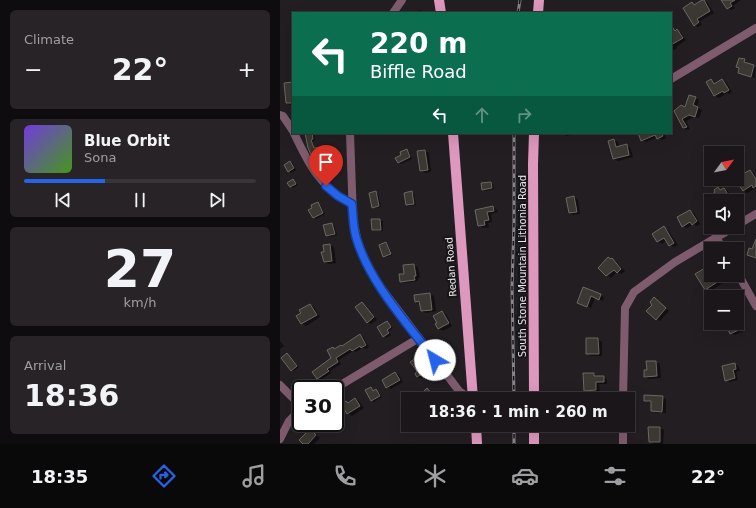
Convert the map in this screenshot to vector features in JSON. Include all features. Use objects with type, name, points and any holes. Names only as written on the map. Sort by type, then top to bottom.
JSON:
[{"type":"main road","points":[[439,0],[441,12]]},
{"type":"main road","points":[[538,12],[539,0]]},
{"type":"main road","name":"Redan Road","points":[[453,134],[472,392]]},
{"type":"main road","name":"South Stone Mountain Lithonia Road","points":[[534,134],[534,392]]},
{"type":"main road","points":[[476,432],[477,444]]},
{"type":"main road","points":[[534,432],[534,444]]},
{"type":"street","points":[[394,12],[402,0]]},
{"type":"street","points":[[672,78],[755,30]]},
{"type":"street","points":[[280,115],[283,116],[292,129]]},
{"type":"street","points":[[295,134],[306,159],[326,186],[338,196],[352,204]]},
{"type":"street","points":[[350,134],[353,219],[356,236],[370,271],[460,392]]},
{"type":"street","points":[[744,221],[756,214]]},
{"type":"street","points":[[623,392],[624,308],[634,292],[675,262],[723,234]]},
{"type":"street","points":[[716,238],[719,242]]},
{"type":"street","points":[[743,282],[756,306]]},
{"type":"street","points":[[344,383],[419,338]]},
{"type":"street","points":[[280,385],[292,398]]},
{"type":"street","points":[[280,439],[292,418]]},
{"type":"street","points":[[623,432],[623,444]]},
{"type":"building","points":[[704,0],[710,11],[697,19],[699,22],[694,26],[683,8],[692,2],[694,5]]},
{"type":"building","points":[[721,0],[735,0],[730,3],[732,6],[727,9]]},
{"type":"building","points":[[672,26],[675,31],[677,29],[683,38],[672,44]]},
{"type":"building","points":[[739,58],[745,59],[744,62],[754,65],[751,77],[738,73],[739,68],[736,67]]},
{"type":"building","points":[[711,79],[714,84],[722,79],[729,90],[724,93],[723,91],[714,96],[706,82]]},
{"type":"building","points":[[292,82],[292,103],[286,103],[284,83]]},
{"type":"building","points":[[689,95],[696,97],[693,105],[698,107],[695,117],[689,115],[682,119],[687,127],[683,128],[674,111],[681,105],[685,107]]},
{"type":"building","points":[[305,134],[312,134],[313,139],[311,140],[314,148],[328,147],[330,159],[325,160],[324,157],[322,158],[321,152],[311,155]]},
{"type":"building","points":[[638,134],[662,134],[663,136],[657,139],[655,135],[641,141]]},
{"type":"building","points":[[614,139],[616,147],[627,144],[629,155],[613,159],[608,141]]},
{"type":"building","points":[[407,149],[410,157],[398,163],[395,158],[401,155],[400,152]]},
{"type":"building","points":[[425,150],[428,170],[420,171],[417,151]]},
{"type":"building","points":[[290,161],[294,168],[288,172],[284,165]]},
{"type":"building","points":[[750,170],[756,179],[756,186],[753,188],[752,185],[743,191],[740,186],[744,186],[744,173]]},
{"type":"building","points":[[293,179],[296,184],[290,187],[287,183]]},
{"type":"building","points":[[491,182],[492,188],[482,190],[481,183]]},
{"type":"building","points":[[718,187],[720,190],[724,188],[728,194],[712,194],[715,192],[714,190]]},
{"type":"building","points":[[376,191],[379,206],[372,208],[369,193]]},
{"type":"building","points":[[412,191],[414,204],[406,205],[404,193]]},
{"type":"building","points":[[574,196],[577,212],[569,213],[566,198]]},
{"type":"building","points":[[318,202],[323,213],[313,218],[308,210],[312,208],[311,205]]},
{"type":"building","points":[[493,206],[494,211],[487,212],[489,220],[484,221],[485,225],[478,226],[475,210]]},
{"type":"building","points":[[690,210],[697,221],[692,225],[690,222],[682,227],[677,217]]},
{"type":"building","points":[[371,219],[380,219],[381,230],[372,230]]},
{"type":"building","points":[[332,223],[335,234],[326,236],[323,225]]},
{"type":"building","points":[[664,226],[674,243],[669,246],[664,238],[657,242],[652,234]]},
{"type":"building","points":[[756,239],[756,258],[747,255],[749,248],[752,249]]},
{"type":"building","points":[[386,242],[391,254],[383,257],[379,245]]},
{"type":"building","points":[[330,244],[332,261],[324,262],[321,252],[324,252],[323,245]]},
{"type":"building","points":[[608,257],[611,259],[612,258],[621,269],[617,273],[614,270],[606,276],[598,268]]},
{"type":"building","points":[[414,264],[416,276],[414,276],[415,280],[400,282],[399,274],[404,274],[403,265]]},
{"type":"building","points":[[704,269],[704,282],[717,282],[705,290],[695,274]]},
{"type":"building","points":[[583,287],[601,294],[599,300],[591,296],[587,307],[577,303]]},
{"type":"building","points":[[430,293],[432,310],[421,311],[419,301],[415,302],[414,295]]},
{"type":"building","points":[[654,297],[666,308],[656,320],[646,311],[652,305],[650,302]]},
{"type":"building","points":[[362,302],[374,317],[367,323],[355,307]]},
{"type":"building","points":[[310,304],[317,315],[301,324],[296,316],[301,313],[299,310]]},
{"type":"building","points":[[442,311],[449,323],[438,329],[435,324],[437,323],[433,316]]},
{"type":"building","points":[[387,321],[391,327],[387,330],[389,333],[383,337],[377,327]]},
{"type":"building","points":[[728,330],[739,330],[730,334]]},
{"type":"building","points":[[360,334],[366,345],[361,348],[360,346],[352,351],[350,349],[336,358],[338,362],[327,369],[329,371],[317,379],[312,372],[331,358],[327,350],[333,347],[334,349],[341,345],[342,346]]},
{"type":"building","points":[[586,338],[598,338],[599,354],[586,354]]},
{"type":"building","points":[[287,353],[297,366],[291,371],[281,358]]},
{"type":"building","points":[[416,358],[426,371],[417,377],[415,374],[417,371],[410,362]]},
{"type":"building","points":[[646,361],[656,361],[657,376],[644,377],[644,370],[647,370]]},
{"type":"building","points":[[735,363],[736,369],[733,370],[735,378],[725,381],[722,366]]},
{"type":"building","points":[[395,372],[400,380],[386,388],[382,380]]},
{"type":"building","points":[[583,373],[594,373],[594,376],[604,376],[604,382],[596,382],[596,390],[584,391]]},
{"type":"building","points":[[371,387],[373,391],[376,389],[380,396],[371,401],[365,390]]},
{"type":"building","points":[[427,388],[430,392],[423,392]]},
{"type":"building","points":[[644,395],[663,396],[662,412],[651,411],[651,401],[644,401]]},
{"type":"building","points":[[355,398],[360,406],[347,414],[344,409],[344,402],[346,401],[348,403]]},
{"type":"building","points":[[648,427],[660,427],[660,442],[649,442]]},
{"type":"building","points":[[307,432],[313,432],[316,435],[308,444],[303,444],[299,440]]},
{"type":"railway","points":[[518,12],[520,0]]},
{"type":"railway","points":[[514,134],[512,287],[514,392]]},
{"type":"railway","points":[[514,432],[514,444]]},
{"type":"route","points":[[326,186],[338,196],[352,204],[356,236],[359,247],[370,271],[435,360]]}]
